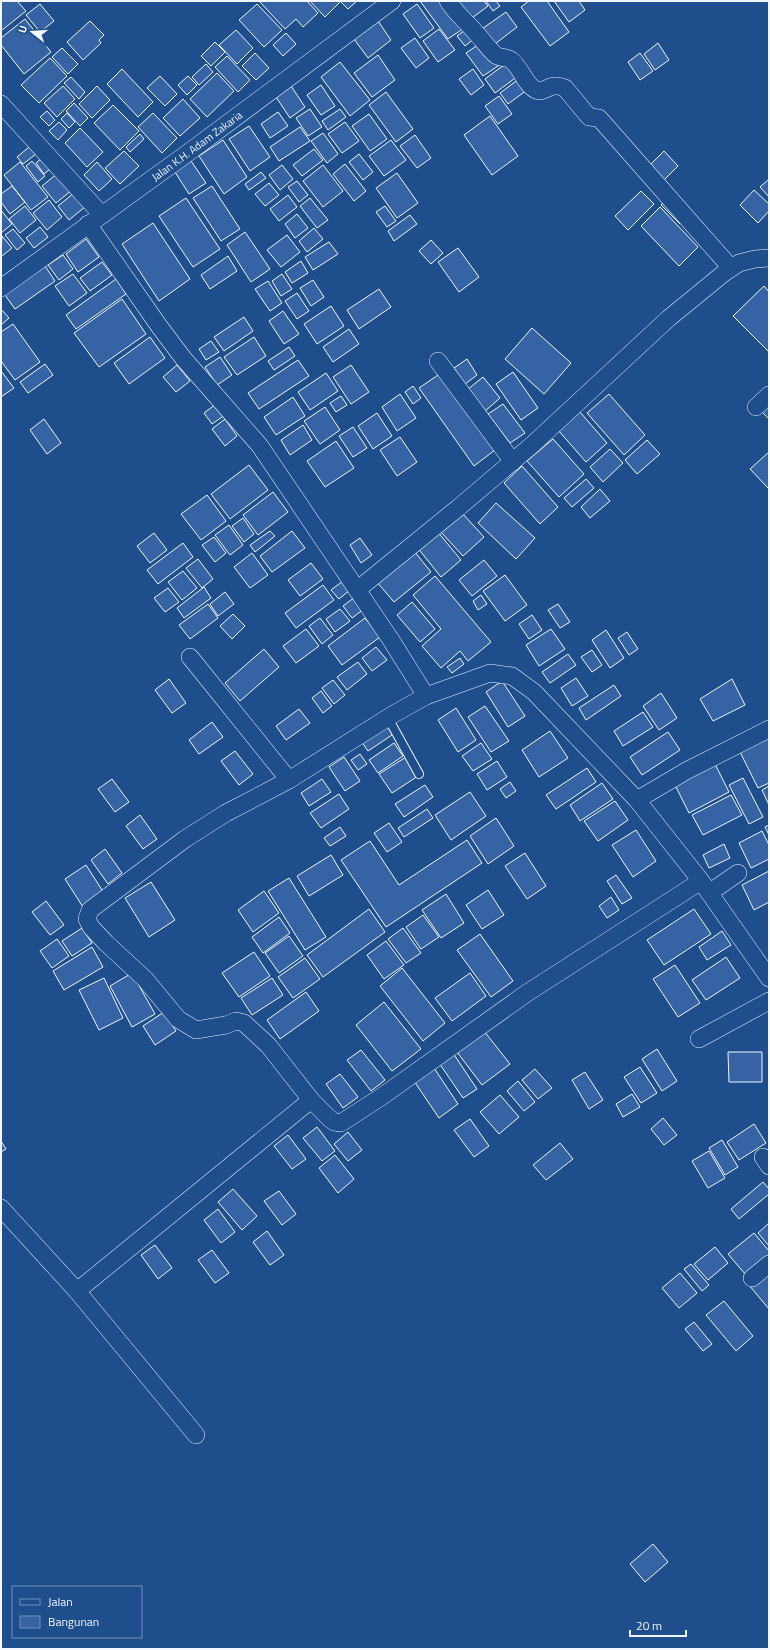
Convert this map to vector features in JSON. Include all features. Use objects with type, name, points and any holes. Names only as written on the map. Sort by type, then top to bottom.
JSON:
[{"type":"street","name":"Jalan K.H. Adam Zakaria","points":[[1,288],[88,224],[185,156],[392,1]]},
{"type":"street","points":[[448,1],[456,13],[475,30],[497,56],[511,60],[532,87],[536,90],[542,91],[554,85],[565,88],[589,117],[603,123],[731,268]]},
{"type":"street","points":[[1,104],[102,215]]},
{"type":"street","points":[[88,224],[163,332],[183,358],[260,446],[391,640],[426,696]]},
{"type":"street","points":[[357,590],[512,462],[628,358],[669,318],[731,268],[739,263],[755,259],[769,258]]},
{"type":"street","points":[[438,361],[512,462]]},
{"type":"street","points":[[756,408],[769,395]]},
{"type":"street","points":[[190,657],[289,780]]},
{"type":"street","points":[[738,873],[705,887],[527,993],[381,1097],[341,1123],[334,1122],[311,1100],[268,1045],[244,1023],[236,1021],[226,1025],[196,1030],[178,1019],[145,979],[106,943],[91,927],[87,919],[90,910],[185,839],[226,813],[289,780],[426,696],[490,673],[512,676],[534,692],[637,800],[705,887],[764,960],[769,978]]},
{"type":"street","points":[[637,800],[686,771],[769,729]]},
{"type":"street","points":[[699,1039],[769,1001]]},
{"type":"street","points":[[77,1291],[311,1100]]},
{"type":"street","points":[[1,1208],[77,1291],[196,1435]]},
{"type":"street","points":[[752,1278],[769,1264]]},
{"type":"lane","points":[[388,718],[419,774]]},
{"type":"building","points":[[1,1],[17,1],[26,11],[1,31]]},
{"type":"building","points":[[259,1],[307,1],[318,13],[303,27],[296,19],[285,29]]},
{"type":"building","points":[[310,1],[339,1],[340,2],[325,17]]},
{"type":"building","points":[[340,1],[357,1],[348,9]]},
{"type":"building","points":[[420,1],[444,1],[464,28],[448,39]]},
{"type":"building","points":[[453,1],[484,1],[488,6],[468,21]]},
{"type":"building","points":[[486,1],[496,1],[500,6],[493,11]]},
{"type":"building","points":[[529,1],[547,1],[569,32],[550,46],[521,7]]},
{"type":"building","points":[[554,1],[579,1],[585,10],[569,22]]},
{"type":"building","points":[[40,4],[54,21],[40,32],[26,15]]},
{"type":"building","points":[[257,4],[282,30],[264,47],[239,20]]},
{"type":"building","points":[[417,4],[434,28],[420,38],[403,14]]},
{"type":"building","points":[[506,12],[517,27],[491,47],[479,31]]},
{"type":"building","points":[[25,19],[51,52],[24,74],[1,45],[1,38]]},
{"type":"building","points":[[90,21],[104,35],[99,40],[101,43],[83,60],[67,42]]},
{"type":"building","points":[[378,21],[391,40],[368,58],[354,39]]},
{"type":"building","points":[[468,28],[475,38],[465,46],[457,36]]},
{"type":"building","points":[[439,29],[455,50],[438,62],[423,41]]},
{"type":"building","points":[[236,30],[253,48],[237,64],[219,45]]},
{"type":"building","points":[[286,33],[296,44],[283,56],[273,45]]},
{"type":"building","points":[[415,38],[429,58],[416,68],[401,48]]},
{"type":"building","points":[[215,42],[225,52],[211,66],[201,56]]},
{"type":"building","points":[[481,43],[498,66],[483,76],[466,53]]},
{"type":"building","points":[[658,43],[669,60],[655,70],[644,54]]},
{"type":"building","points":[[62,48],[78,64],[68,74],[52,57]]},
{"type":"building","points":[[255,53],[269,68],[256,80],[242,66]]},
{"type":"building","points":[[640,53],[653,71],[640,80],[628,62]]},
{"type":"building","points":[[378,55],[395,80],[372,97],[354,73]]},
{"type":"building","points":[[227,56],[250,80],[238,92],[215,67]]},
{"type":"building","points":[[50,58],[67,76],[39,103],[21,85]]},
{"type":"building","points":[[340,62],[370,100],[350,116],[321,77]]},
{"type":"building","points":[[508,62],[518,76],[495,93],[485,79]]},
{"type":"building","points":[[206,64],[213,72],[199,85],[192,77]]},
{"type":"building","points":[[122,69],[153,102],[138,117],[107,84]]},
{"type":"building","points":[[473,69],[484,85],[471,95],[459,79]]},
{"type":"building","points":[[217,73],[234,91],[207,117],[190,99]]},
{"type":"building","points":[[160,76],[177,94],[165,106],[147,88]]},
{"type":"building","points":[[188,76],[197,85],[187,95],[178,85]]},
{"type":"building","points":[[71,77],[85,92],[79,99],[64,83]]},
{"type":"building","points":[[519,79],[527,90],[508,104],[500,93]]},
{"type":"building","points":[[321,85],[335,106],[321,115],[307,95]]},
{"type":"building","points":[[63,86],[75,99],[57,117],[44,103]]},
{"type":"building","points":[[97,86],[110,100],[92,118],[79,104]]},
{"type":"building","points":[[291,86],[305,107],[290,118],[276,97]]},
{"type":"building","points":[[386,92],[413,129],[396,142],[369,105]]},
{"type":"building","points":[[499,96],[512,114],[498,124],[485,106]]},
{"type":"building","points":[[183,99],[200,118],[180,136],[163,118]]},
{"type":"building","points":[[74,103],[88,118],[80,126],[66,111]]},
{"type":"building","points":[[113,105],[139,131],[120,150],[94,123]]},
{"type":"building","points":[[310,109],[322,127],[308,136],[296,118]]},
{"type":"building","points":[[340,109],[346,117],[328,130],[322,121]]},
{"type":"building","points":[[47,111],[55,120],[49,126],[40,117]]},
{"type":"building","points":[[278,112],[288,126],[270,138],[261,124]]},
{"type":"building","points":[[67,113],[75,122],[69,128],[61,119]]},
{"type":"building","points":[[153,113],[177,138],[162,153],[138,127]]},
{"type":"building","points":[[369,114],[387,139],[370,151],[352,126]]},
{"type":"building","points":[[490,116],[518,156],[492,175],[464,135]]},
{"type":"building","points":[[59,122],[67,130],[58,140],[49,131]]},
{"type":"building","points":[[345,122],[359,141],[342,153],[328,134]]},
{"type":"building","points":[[249,126],[270,157],[250,171],[229,139]]},
{"type":"building","points":[[300,127],[310,141],[279,161],[270,147]]},
{"type":"building","points":[[80,128],[103,152],[87,167],[65,143]]},
{"type":"building","points":[[323,133],[338,154],[327,163],[311,141]]},
{"type":"building","points":[[140,134],[144,139],[130,152],[126,147]]},
{"type":"building","points":[[415,135],[431,158],[417,168],[400,146]]},
{"type":"building","points":[[223,140],[247,177],[224,194],[199,156]]},
{"type":"building","points":[[391,140],[406,160],[384,176],[369,156]]},
{"type":"building","points":[[34,143],[40,151],[23,164],[17,157]]},
{"type":"building","points":[[314,149],[323,160],[302,176],[293,165]]},
{"type":"building","points":[[124,151],[139,166],[120,184],[105,168]]},
{"type":"building","points":[[664,151],[678,166],[662,182],[648,167]]},
{"type":"building","points":[[47,154],[55,165],[44,174],[36,163]]},
{"type":"building","points":[[359,154],[373,172],[363,180],[349,162]]},
{"type":"building","points":[[32,161],[45,176],[38,182],[26,166]]},
{"type":"building","points":[[191,161],[206,183],[189,194],[175,172]]},
{"type":"building","points":[[20,162],[48,197],[31,210],[4,175]]},
{"type":"building","points":[[97,162],[112,179],[99,191],[84,175]]},
{"type":"building","points":[[345,164],[366,191],[354,201],[333,174]]},
{"type":"building","points":[[282,165],[293,179],[280,190],[269,175]]},
{"type":"building","points":[[323,165],[343,191],[323,207],[303,181]]},
{"type":"building","points":[[261,172],[266,178],[249,190],[245,184]]},
{"type":"building","points":[[58,173],[72,190],[56,203],[42,186]]},
{"type":"building","points":[[397,173],[418,203],[397,218],[376,188]]},
{"type":"building","points":[[769,179],[769,197],[760,187]]},
{"type":"building","points":[[297,181],[308,195],[299,202],[288,187]]},
{"type":"building","points":[[269,183],[279,195],[265,206],[255,194]]},
{"type":"building","points":[[12,186],[25,202],[10,214],[1,202],[1,194]]},
{"type":"building","points":[[212,186],[240,229],[221,241],[193,198]]},
{"type":"building","points":[[754,190],[769,204],[769,211],[758,223],[740,205]]},
{"type":"building","points":[[641,191],[654,204],[628,230],[615,216]]},
{"type":"building","points":[[75,192],[86,206],[69,220],[58,206]]},
{"type":"building","points":[[288,195],[297,207],[279,221],[270,209]]},
{"type":"building","points":[[186,198],[220,249],[193,267],[159,216]]},
{"type":"building","points":[[310,198],[328,220],[317,228],[300,206]]},
{"type":"building","points":[[49,200],[62,217],[47,230],[33,213]]},
{"type":"building","points":[[665,201],[684,220],[680,224],[661,205]]},
{"type":"building","points":[[25,206],[36,220],[20,233],[9,219]]},
{"type":"building","points":[[385,206],[396,221],[387,227],[376,212]]},
{"type":"building","points":[[660,207],[698,247],[679,266],[641,226]]},
{"type":"building","points":[[1,210],[12,224],[1,233]]},
{"type":"building","points":[[297,214],[308,228],[295,238],[285,224]]},
{"type":"building","points":[[410,215],[417,224],[394,241],[388,231]]},
{"type":"building","points":[[153,223],[190,279],[159,301],[122,244]]},
{"type":"building","points":[[40,227],[48,237],[34,248],[26,238]]},
{"type":"building","points":[[314,228],[323,239],[307,252],[299,241]]},
{"type":"building","points":[[13,229],[25,243],[17,250],[5,235]]},
{"type":"building","points":[[245,232],[270,269],[251,282],[227,245]]},
{"type":"building","points":[[287,235],[300,252],[281,267],[267,250]]},
{"type":"building","points":[[2,236],[12,248],[2,256],[1,254]]},
{"type":"building","points":[[86,239],[99,257],[78,272],[66,254]]},
{"type":"building","points":[[431,240],[443,253],[431,264],[419,251]]},
{"type":"building","points":[[329,242],[338,254],[313,270],[305,257]]},
{"type":"building","points":[[458,248],[479,277],[459,292],[438,262]]},
{"type":"building","points":[[63,255],[73,269],[59,280],[48,265]]},
{"type":"building","points":[[228,256],[237,271],[210,289],[201,275]]},
{"type":"building","points":[[301,261],[308,273],[292,283],[285,272]]},
{"type":"building","points":[[102,262],[112,275],[90,291],[80,278]]},
{"type":"building","points":[[45,266],[55,281],[15,309],[5,295]]},
{"type":"building","points":[[73,274],[87,293],[69,306],[55,286]]},
{"type":"building","points":[[282,274],[292,289],[281,296],[272,281]]},
{"type":"building","points":[[116,279],[126,294],[76,329],[66,315]]},
{"type":"building","points":[[313,280],[324,297],[311,306],[300,288]]},
{"type":"building","points":[[268,281],[282,303],[270,311],[255,289]]},
{"type":"building","points":[[764,286],[769,292],[769,352],[733,316]]},
{"type":"building","points":[[379,289],[391,307],[359,329],[347,310]]},
{"type":"building","points":[[297,293],[309,311],[297,319],[285,301]]},
{"type":"building","points":[[122,299],[146,334],[99,367],[74,333]]},
{"type":"building","points":[[331,306],[344,326],[317,344],[304,324]]},
{"type":"building","points":[[1,309],[9,318],[1,325]]},
{"type":"building","points":[[283,311],[299,334],[284,344],[269,321]]},
{"type":"building","points":[[244,317],[253,331],[224,351],[214,337]]},
{"type":"building","points":[[13,324],[40,362],[15,380],[1,361],[1,332]]},
{"type":"building","points":[[532,328],[571,363],[544,394],[505,359]]},
{"type":"building","points":[[349,329],[359,344],[333,362],[323,347]]},
{"type":"building","points":[[150,337],[165,358],[129,384],[114,363]]},
{"type":"building","points":[[254,337],[266,356],[237,375],[224,357]]},
{"type":"building","points":[[211,341],[219,352],[206,360],[199,349]]},
{"type":"building","points":[[289,347],[295,356],[274,370],[268,361]]},
{"type":"building","points":[[220,357],[232,375],[217,385],[205,367]]},
{"type":"building","points":[[467,359],[477,375],[465,384],[454,368]]},
{"type":"building","points":[[298,360],[309,376],[259,409],[248,393]]},
{"type":"building","points":[[45,364],[53,375],[28,393],[20,382]]},
{"type":"building","points":[[177,365],[190,381],[176,392],[163,377]]},
{"type":"building","points":[[351,365],[369,392],[351,404],[333,377]]},
{"type":"building","points":[[1,371],[14,388],[1,397]]},
{"type":"building","points":[[513,372],[538,408],[521,420],[496,384]]},
{"type":"building","points":[[326,373],[338,391],[310,410],[298,392]]},
{"type":"building","points":[[441,373],[495,450],[474,466],[419,388]]},
{"type":"building","points":[[483,377],[500,398],[484,412],[467,390]]},
{"type":"building","points":[[413,386],[421,398],[413,404],[405,392]]},
{"type":"building","points":[[400,394],[416,418],[397,431],[382,407]]},
{"type":"building","points":[[609,394],[645,435],[624,455],[587,413]]},
{"type":"building","points":[[341,396],[347,405],[336,412],[330,403]]},
{"type":"building","points":[[293,397],[305,416],[276,435],[264,417]]},
{"type":"building","points":[[769,400],[769,419],[760,410]]},
{"type":"building","points":[[216,404],[225,415],[212,424],[204,413]]},
{"type":"building","points":[[503,404],[525,433],[510,443],[488,414]]},
{"type":"building","points":[[325,407],[340,430],[320,444],[304,421]]},
{"type":"building","points":[[579,411],[607,443],[586,462],[558,430]]},
{"type":"building","points":[[377,413],[392,436],[373,449],[358,426]]},
{"type":"building","points":[[44,419],[61,443],[47,454],[30,430]]},
{"type":"building","points":[[225,419],[237,436],[225,446],[212,429]]},
{"type":"building","points":[[303,425],[312,440],[290,455],[281,440]]},
{"type":"building","points":[[353,427],[367,448],[353,457],[339,436]]},
{"type":"building","points":[[400,437],[417,462],[397,476],[380,450]]},
{"type":"building","points":[[553,439],[584,474],[559,497],[527,461]]},
{"type":"building","points":[[647,440],[660,454],[637,474],[625,460]]},
{"type":"building","points":[[336,441],[354,468],[325,487],[307,461]]},
{"type":"building","points":[[610,449],[623,463],[603,482],[590,467]]},
{"type":"building","points":[[769,452],[769,489],[750,469]]},
{"type":"building","points":[[249,465],[268,490],[230,519],[211,494]]},
{"type":"building","points":[[522,466],[558,507],[540,524],[504,483]]},
{"type":"building","points":[[586,479],[594,488],[572,507],[564,498]]},
{"type":"building","points":[[600,489],[610,501],[590,518],[581,507]]},
{"type":"building","points":[[273,492],[288,512],[258,535],[243,515]]},
{"type":"building","points":[[207,495],[226,521],[201,540],[181,514]]},
{"type":"building","points":[[496,503],[535,538],[516,559],[478,523]]},
{"type":"building","points":[[461,512],[484,537],[463,556],[440,531]]},
{"type":"building","points":[[243,518],[254,534],[244,542],[232,526]]},
{"type":"building","points":[[229,525],[243,545],[230,555],[215,535]]},
{"type":"building","points":[[270,531],[275,536],[255,552],[250,545]]},
{"type":"building","points":[[292,531],[305,548],[272,572],[260,556]]},
{"type":"building","points":[[437,531],[461,560],[441,577],[417,547]]},
{"type":"building","points":[[154,533],[167,550],[150,563],[137,546]]},
{"type":"building","points":[[214,537],[226,553],[215,562],[202,545]]},
{"type":"building","points":[[360,538],[372,555],[361,563],[350,545]]},
{"type":"building","points":[[183,543],[193,557],[158,584],[147,570]]},
{"type":"building","points":[[414,551],[431,572],[394,602],[376,581]]},
{"type":"building","points":[[252,553],[268,575],[250,588],[234,567]]},
{"type":"building","points":[[198,559],[213,579],[202,588],[186,568]]},
{"type":"building","points":[[484,560],[497,576],[472,596],[459,580]]},
{"type":"building","points":[[311,563],[323,579],[300,596],[288,580]]},
{"type":"building","points":[[183,571],[197,588],[182,600],[168,582]]},
{"type":"building","points":[[505,575],[527,605],[505,621],[483,591]]},
{"type":"building","points":[[435,576],[491,642],[468,661],[460,651],[441,668],[422,646],[441,629],[413,595]]},
{"type":"building","points":[[343,581],[350,590],[339,599],[331,590]]},
{"type":"building","points":[[323,585],[334,600],[296,628],[285,613]]},
{"type":"building","points":[[204,587],[211,598],[184,618],[177,608]]},
{"type":"building","points":[[168,588],[179,602],[165,612],[154,598]]},
{"type":"building","points":[[225,592],[234,604],[218,616],[210,604]]},
{"type":"building","points":[[481,595],[487,604],[478,610],[473,601]]},
{"type":"building","points":[[355,597],[364,609],[352,618],[343,606]]},
{"type":"building","points":[[412,602],[435,629],[420,642],[397,615]]},
{"type":"building","points":[[208,604],[218,618],[190,639],[179,625]]},
{"type":"building","points":[[558,604],[570,622],[560,628],[548,610]]},
{"type":"building","points":[[340,609],[350,621],[335,632],[326,619]]},
{"type":"building","points":[[233,614],[245,626],[232,639],[220,626]]},
{"type":"building","points":[[532,615],[542,630],[529,639],[519,624]]},
{"type":"building","points":[[320,618],[333,635],[322,644],[309,626]]},
{"type":"building","points":[[365,618],[380,637],[342,665],[328,646]]},
{"type":"building","points":[[306,629],[319,646],[296,663],[283,646]]},
{"type":"building","points":[[551,629],[565,649],[539,666],[526,645]]},
{"type":"building","points":[[606,630],[624,658],[610,668],[592,640]]},
{"type":"building","points":[[627,632],[638,649],[629,655],[618,638]]},
{"type":"building","points":[[376,647],[387,660],[372,671],[362,658]]},
{"type":"building","points":[[264,649],[279,667],[240,701],[225,683]]},
{"type":"building","points":[[592,650],[602,665],[592,672],[581,657]]},
{"type":"building","points":[[568,654],[576,665],[550,683],[542,672]]},
{"type":"building","points":[[460,658],[464,664],[452,673],[447,667]]},
{"type":"building","points":[[358,662],[367,674],[347,690],[337,677]]},
{"type":"building","points":[[576,678],[588,696],[572,706],[561,688]]},
{"type":"building","points":[[169,679],[186,703],[172,713],[155,690]]},
{"type":"building","points":[[732,679],[745,705],[713,721],[700,699]]},
{"type":"building","points":[[333,680],[345,695],[334,704],[322,688]]},
{"type":"building","points":[[502,681],[525,716],[508,727],[486,692]]},
{"type":"building","points":[[614,685],[621,696],[586,720],[579,708]]},
{"type":"building","points":[[321,691],[332,706],[323,713],[312,698]]},
{"type":"building","points":[[661,693],[677,718],[659,730],[643,706]]},
{"type":"building","points":[[485,706],[509,741],[491,752],[468,717]]},
{"type":"building","points":[[456,708],[476,740],[458,752],[438,720]]},
{"type":"building","points":[[299,709],[310,723],[286,740],[276,726]]},
{"type":"building","points":[[643,712],[653,727],[623,746],[614,731]]},
{"type":"building","points":[[387,720],[395,733],[368,751],[359,738]]},
{"type":"building","points":[[212,722],[223,737],[199,754],[189,740]]},
{"type":"building","points":[[550,731],[568,758],[539,777],[522,750]]},
{"type":"building","points":[[668,732],[680,750],[642,775],[630,757]]},
{"type":"building","points":[[769,737],[769,783],[758,788],[738,748]]},
{"type":"building","points":[[394,743],[403,756],[378,773],[369,760]]},
{"type":"building","points":[[481,743],[492,759],[473,771],[462,756]]},
{"type":"building","points":[[235,751],[253,774],[239,785],[221,761]]},
{"type":"building","points":[[360,754],[367,764],[358,770],[351,760]]},
{"type":"building","points":[[344,757],[360,781],[345,791],[329,767]]},
{"type":"building","points":[[406,757],[418,776],[392,793],[379,774]]},
{"type":"building","points":[[497,761],[507,777],[487,790],[477,774]]},
{"type":"building","points":[[715,764],[729,792],[689,813],[675,785]]},
{"type":"building","points":[[587,768],[596,782],[556,809],[546,795]]},
{"type":"building","points":[[743,778],[763,817],[749,824],[729,785]]},
{"type":"building","points":[[112,779],[129,802],[115,812],[98,789]]},
{"type":"building","points":[[322,779],[331,792],[309,806],[301,793]]},
{"type":"building","points":[[510,782],[516,791],[506,798],[500,789]]},
{"type":"building","points":[[602,783],[613,799],[580,821],[570,805]]},
{"type":"building","points":[[425,785],[433,797],[404,817],[395,804]]},
{"type":"building","points":[[769,786],[769,805],[762,790]]},
{"type":"building","points":[[470,792],[486,816],[451,840],[435,815]]},
{"type":"building","points":[[339,794],[349,809],[321,828],[310,813]]},
{"type":"building","points":[[731,795],[742,815],[703,835],[692,815]]},
{"type":"building","points":[[615,801],[628,820],[598,841],[584,821]]},
{"type":"building","points":[[427,809],[433,818],[404,837],[398,828]]},
{"type":"building","points":[[140,815],[157,839],[143,849],[126,826]]},
{"type":"building","points":[[496,818],[514,846],[488,864],[470,836]]},
{"type":"building","points":[[389,823],[402,842],[387,852],[374,833]]},
{"type":"building","points":[[769,825],[769,835],[765,827]]},
{"type":"building","points":[[340,827],[346,836],[330,846],[324,838]]},
{"type":"building","points":[[636,830],[656,861],[633,877],[612,845]]},
{"type":"building","points":[[762,831],[769,845],[769,859],[751,868],[739,843]]},
{"type":"building","points":[[467,840],[482,863],[386,927],[341,860],[370,841],[399,885]]},
{"type":"building","points":[[724,844],[730,858],[709,868],[703,855]]},
{"type":"building","points":[[105,849],[122,873],[108,884],[91,860]]},
{"type":"building","points":[[525,853],[546,886],[527,899],[505,866]]},
{"type":"building","points":[[331,855],[343,875],[309,896],[297,876]]},
{"type":"building","points":[[86,865],[104,893],[83,907],[65,879]]},
{"type":"building","points":[[769,871],[769,902],[754,910],[742,885]]},
{"type":"building","points":[[616,875],[632,898],[622,904],[607,881]]},
{"type":"building","points":[[289,878],[326,937],[305,950],[268,891]]},
{"type":"building","points":[[151,882],[175,920],[149,937],[125,898]]},
{"type":"building","points":[[488,890],[504,915],[482,929],[466,905]]},
{"type":"building","points":[[264,891],[279,913],[253,932],[238,910]]},
{"type":"building","points":[[446,894],[464,923],[441,938],[422,910]]},
{"type":"building","points":[[611,897],[619,910],[607,918],[599,906]]},
{"type":"building","points":[[46,901],[64,925],[50,935],[32,912]]},
{"type":"building","points":[[369,909],[385,932],[323,977],[307,955]]},
{"type":"building","points":[[694,909],[711,934],[664,965],[647,940]]},
{"type":"building","points":[[423,915],[439,937],[421,949],[406,927]]},
{"type":"building","points":[[279,917],[290,933],[263,953],[252,937]]},
{"type":"building","points":[[82,928],[92,943],[72,956],[62,941]]},
{"type":"building","points":[[403,928],[421,953],[406,963],[388,939]]},
{"type":"building","points":[[722,931],[731,945],[707,960],[699,947]]},
{"type":"building","points":[[480,934],[513,981],[491,997],[457,950]]},
{"type":"building","points":[[289,936],[303,956],[279,973],[265,953]]},
{"type":"building","points":[[57,939],[69,956],[52,968],[40,951]]},
{"type":"building","points":[[386,941],[404,965],[384,979],[367,955]]},
{"type":"building","points":[[92,947],[103,967],[64,990],[53,971]]},
{"type":"building","points":[[254,952],[270,976],[239,997],[222,973]]},
{"type":"building","points":[[726,957],[740,978],[706,1000],[692,980]]},
{"type":"building","points":[[305,958],[320,979],[293,998],[278,977]]},
{"type":"building","points":[[675,965],[700,1003],[678,1017],[653,979]]},
{"type":"building","points":[[402,968],[445,1023],[423,1041],[380,986]]},
{"type":"building","points":[[132,973],[155,1014],[132,1027],[110,986]]},
{"type":"building","points":[[470,973],[486,996],[452,1021],[435,998]]},
{"type":"building","points":[[104,978],[123,1018],[99,1030],[79,990]]},
{"type":"building","points":[[272,978],[283,995],[252,1015],[241,998]]},
{"type":"building","points":[[306,992],[319,1011],[280,1039],[267,1020]]},
{"type":"building","points":[[384,1002],[421,1049],[392,1071],[356,1025]]},
{"type":"building","points":[[164,1012],[176,1031],[155,1045],[143,1026]]},
{"type":"building","points":[[484,1031],[510,1064],[482,1085],[457,1052]]},
{"type":"building","points":[[657,1049],[677,1081],[662,1091],[642,1059]]},
{"type":"building","points":[[361,1050],[385,1080],[371,1091],[347,1060]]},
{"type":"building","points":[[451,1050],[477,1089],[463,1098],[437,1060]]},
{"type":"building","points":[[728,1052],[762,1052],[762,1082],[729,1082]]},
{"type":"building","points":[[640,1067],[657,1093],[641,1103],[624,1077]]},
{"type":"building","points":[[434,1068],[458,1104],[439,1118],[414,1081]]},
{"type":"building","points":[[535,1069],[552,1088],[538,1099],[522,1080]]},
{"type":"building","points":[[585,1072],[603,1100],[589,1109],[572,1080]]},
{"type":"building","points":[[340,1074],[358,1097],[343,1108],[326,1084]]},
{"type":"building","points":[[518,1081],[535,1102],[524,1111],[507,1091]]},
{"type":"building","points":[[632,1094],[640,1107],[623,1117],[616,1104]]},
{"type":"building","points":[[500,1095],[519,1117],[499,1134],[480,1112]]},
{"type":"building","points":[[663,1118],[677,1135],[664,1145],[651,1129]]},
{"type":"building","points":[[470,1119],[489,1146],[474,1157],[454,1130]]},
{"type":"building","points":[[754,1124],[766,1143],[739,1160],[727,1142]]},
{"type":"building","points":[[317,1127],[335,1151],[322,1161],[303,1138]]},
{"type":"building","points":[[348,1132],[362,1150],[348,1161],[334,1144]]},
{"type":"building","points":[[288,1135],[306,1159],[292,1169],[274,1146]]},
{"type":"building","points":[[722,1140],[738,1167],[725,1175],[709,1148]]},
{"type":"building","points":[[1,1141],[6,1149],[1,1152]]},
{"type":"building","points":[[560,1143],[573,1159],[546,1180],[533,1165]]},
{"type":"building","points":[[709,1151],[725,1178],[708,1188],[692,1161]]},
{"type":"building","points":[[335,1155],[354,1179],[338,1193],[319,1168]]},
{"type":"building","points":[[763,1182],[769,1189],[769,1194],[739,1219],[731,1209]]},
{"type":"building","points":[[233,1189],[257,1216],[242,1230],[218,1202]]},
{"type":"building","points":[[279,1191],[296,1214],[282,1225],[264,1201]]},
{"type":"building","points":[[218,1209],[235,1232],[221,1243],[204,1220]]},
{"type":"building","points":[[769,1223],[769,1246],[758,1233]]},
{"type":"building","points":[[267,1231],[284,1255],[270,1265],[253,1242]]},
{"type":"building","points":[[754,1233],[769,1251],[769,1256],[746,1275],[728,1254]]},
{"type":"building","points":[[155,1245],[172,1268],[158,1279],[141,1255]]},
{"type":"building","points":[[715,1247],[728,1263],[708,1280],[694,1264]]},
{"type":"building","points":[[212,1250],[229,1273],[215,1283],[198,1260]]},
{"type":"building","points":[[691,1264],[709,1285],[702,1291],[684,1269]]},
{"type":"building","points":[[769,1272],[769,1309],[748,1284]]},
{"type":"building","points":[[680,1273],[697,1293],[679,1308],[662,1288]]},
{"type":"building","points":[[724,1301],[753,1336],[736,1351],[706,1315]]},
{"type":"building","points":[[694,1322],[712,1344],[703,1351],[685,1329]]},
{"type":"building","points":[[653,1544],[668,1562],[645,1582],[630,1564]]}]
